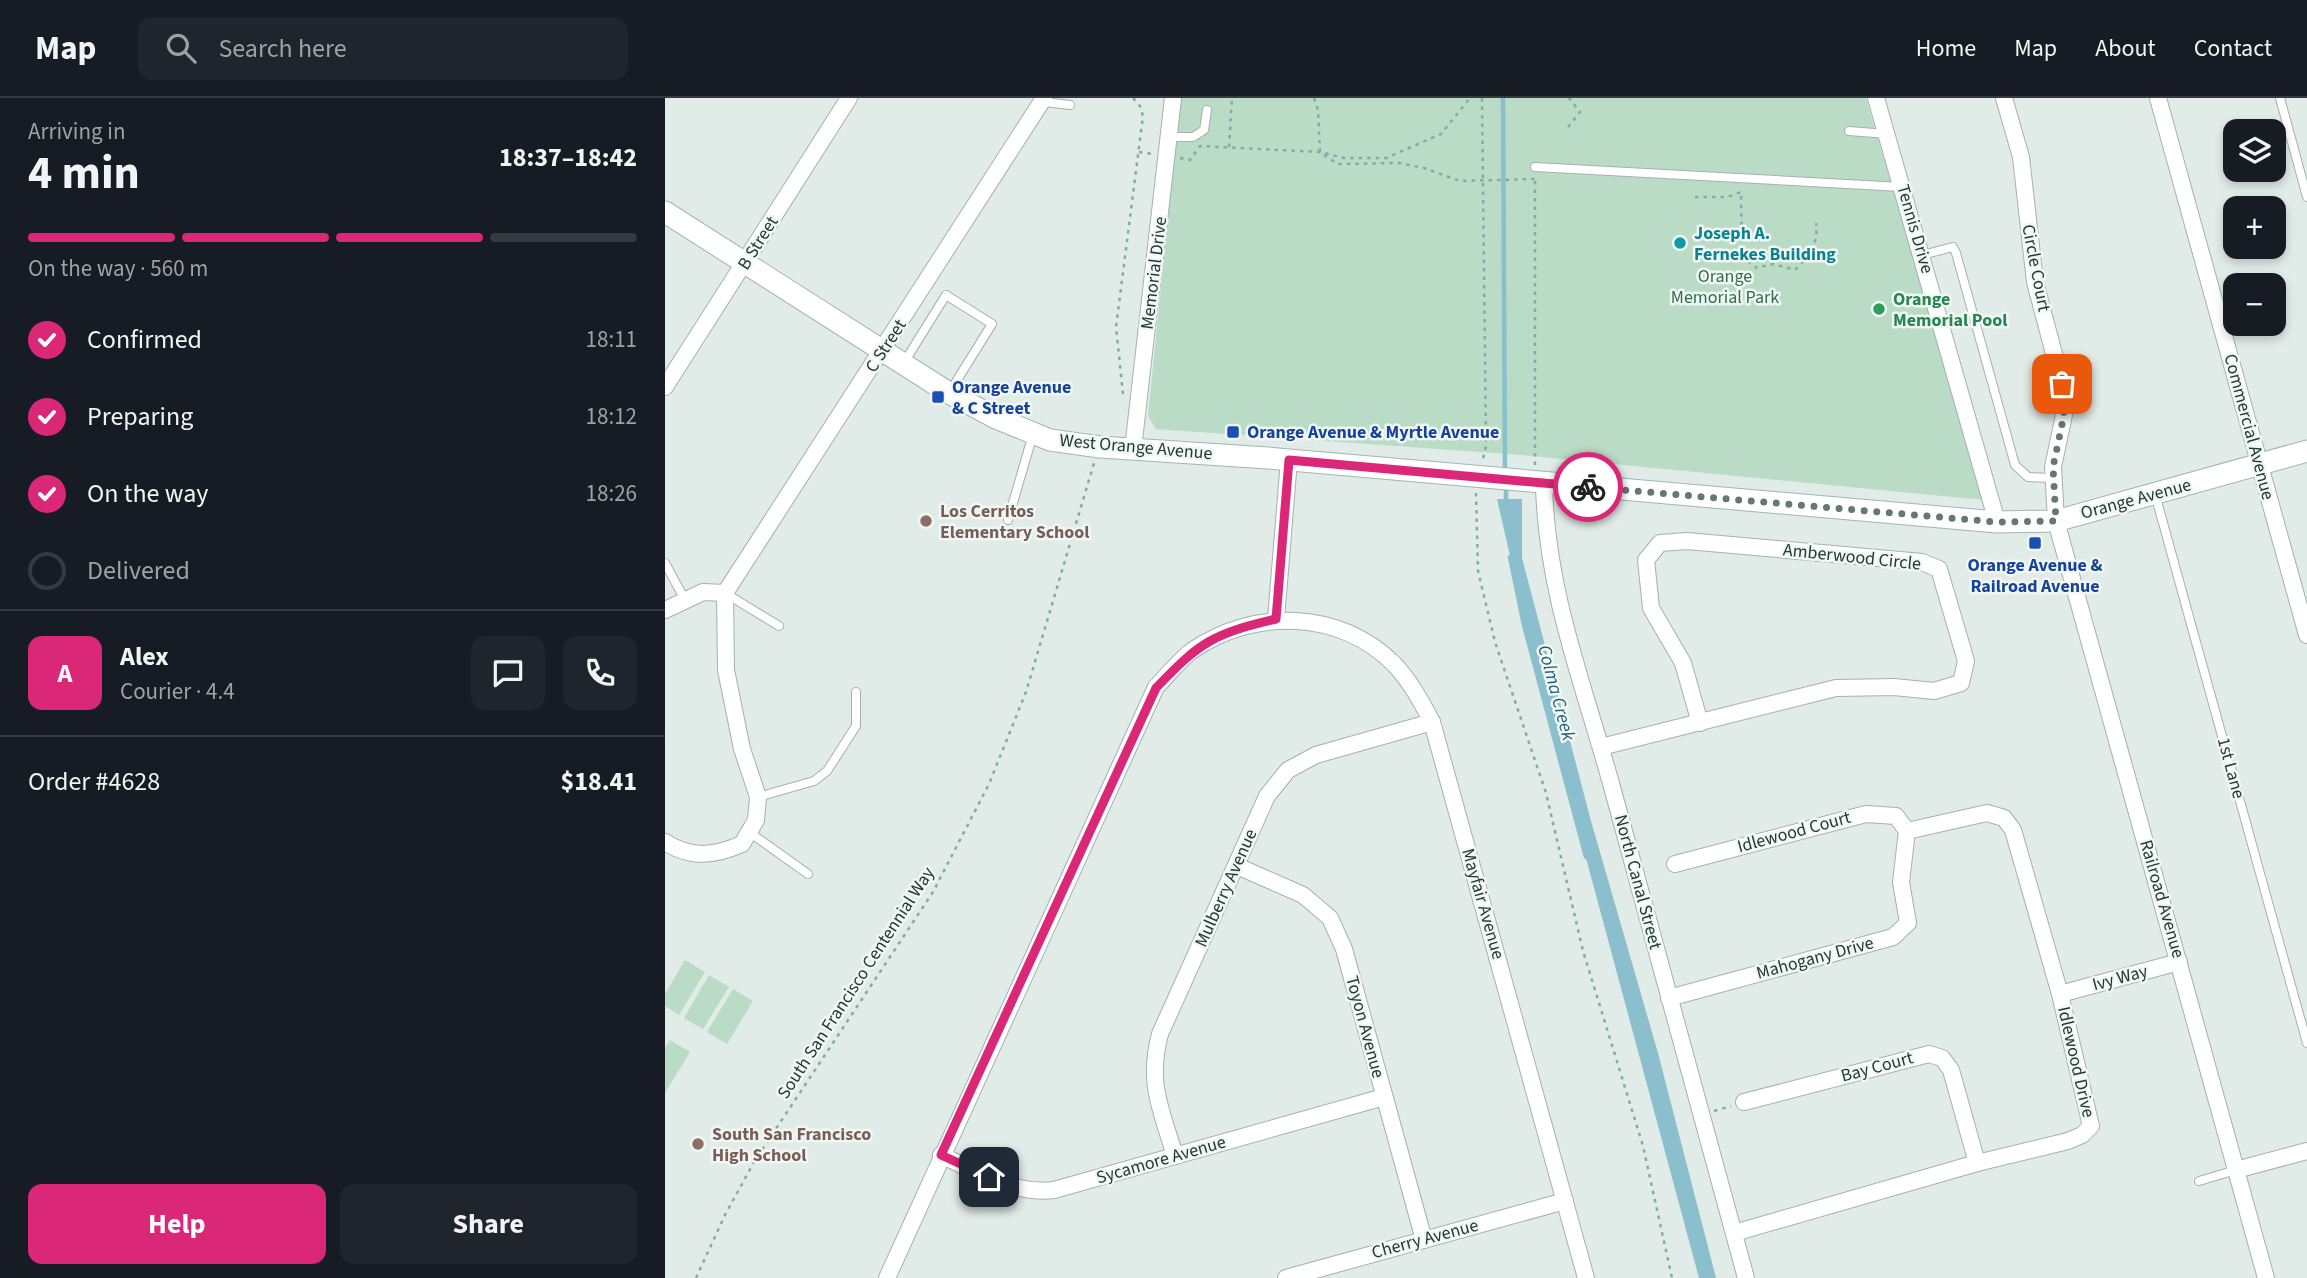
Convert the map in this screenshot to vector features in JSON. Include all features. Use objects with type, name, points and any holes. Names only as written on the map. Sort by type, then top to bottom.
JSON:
[{"type":"street","name":"B Street","points":[[665,387],[849,98]]},
{"type":"street","name":"Memorial Drive","points":[[1133,449],[1173,98]]},
{"type":"street","name":"Tennis Drive","points":[[1876,98],[1922,254],[1964,419],[1997,522]]},
{"type":"street","name":"Circle Court","points":[[2004,98],[2021,157],[2035,282],[2062,384],[2064,415],[2053,467],[2056,521]]},
{"type":"street","name":"Commercial Avenue","points":[[2158,98],[2307,635]]},
{"type":"street","name":"C Street","points":[[725,593],[1044,100]]},
{"type":"street","name":"West Orange Avenue","points":[[665,212],[950,393],[1033,434],[1079,444],[1534,483]]},
{"type":"street","name":"Orange Avenue","points":[[1534,483],[1997,522],[2056,521],[2307,451]]},
{"type":"street","points":[[1276,619],[1289,460]]},
{"type":"street","name":"North Canal Street","points":[[1534,483],[1545,528],[1553,585],[1601,747],[1746,1278]]},
{"type":"street","name":"Railroad Avenue","points":[[2056,521],[2266,1278]]},
{"type":"street","name":"Amberwood Circle","points":[[1601,747],[1700,723],[1836,688],[1894,687],[1934,691],[1961,683],[1966,661],[1939,569],[1923,562],[1686,541],[1660,543],[1646,561],[1651,608],[1683,663],[1700,723]]},
{"type":"street","points":[[665,610],[703,592],[725,593],[726,670],[742,749],[758,797],[756,820],[742,844],[702,856],[678,851],[665,842]]},
{"type":"street","name":"Mayfair Avenue","points":[[887,1278],[1156,688],[1191,651],[1225,631],[1276,619],[1328,625],[1372,646],[1394,664],[1412,686],[1432,722],[1586,1278]]},
{"type":"street","name":"Mulberry Avenue","points":[[1175,1156],[1153,1084],[1153,1058],[1160,1034],[1267,796],[1288,770],[1315,755],[1432,722]]},
{"type":"street","name":"Idlewood Drive","points":[[1734,1233],[1977,1163],[2068,1141],[2082,1135],[2091,1126],[2060,994],[2013,830],[2004,818],[1987,813],[1907,831]]},
{"type":"street","name":"Idlewood Court","points":[[1675,864],[1866,814],[1896,816],[1907,831]]},
{"type":"street","name":"Mahogany Drive","points":[[1669,998],[1893,937],[1908,923],[1901,882],[1907,831]]},
{"type":"street","name":"Toyon Avenue","points":[[1237,866],[1303,895],[1330,919],[1344,949],[1425,1240]]},
{"type":"street","name":"Ivy Way","points":[[2060,994],[2179,962]]},
{"type":"street","name":"Bay Court","points":[[1744,1102],[1929,1054],[1942,1058],[1951,1070],[1977,1163]]},
{"type":"street","name":"Sycamore Avenue","points":[[941,1155],[1013,1188],[1031,1193],[1054,1190],[1384,1097]]},
{"type":"street","points":[[2236,1170],[2307,1151]]},
{"type":"street","name":"Cherry Avenue","points":[[1286,1278],[1565,1200]]},
{"type":"lane","points":[[2280,98],[2307,197]]},
{"type":"lane","points":[[1044,100],[1070,105]]},
{"type":"lane","points":[[1170,137],[1193,137],[1203,130],[1207,110]]},
{"type":"lane","points":[[1849,131],[1887,134]]},
{"type":"lane","points":[[1535,167],[1903,187]]},
{"type":"lane","points":[[1922,254],[1953,247],[2015,465],[2028,477],[2054,478]]},
{"type":"lane","points":[[904,363],[946,295],[992,324],[950,393]]},
{"type":"lane","points":[[1008,520],[1033,434]]},
{"type":"lane","name":"1st Lane","points":[[2155,494],[2307,1043]]},
{"type":"lane","points":[[665,563],[685,600]]},
{"type":"lane","points":[[725,593],[779,626]]},
{"type":"lane","points":[[758,797],[814,781],[827,771],[856,726],[856,692]]},
{"type":"lane","points":[[749,832],[808,874]]},
{"type":"lane","points":[[2199,1181],[2236,1170]]},
{"type":"path","points":[[1124,400],[1115,327],[1143,116],[1140,106],[1133,98]]},
{"type":"path","points":[[1229,147],[1232,98]]},
{"type":"path","points":[[1314,98],[1318,110],[1320,152]]},
{"type":"path","points":[[1139,152],[1190,160],[1201,146],[1320,152],[1344,158],[1386,158],[1441,135],[1470,98]]},
{"type":"path","points":[[1482,98],[1486,478],[1475,503],[1478,571],[1495,642],[1546,793],[1583,951],[1643,1146],[1672,1278]]},
{"type":"path","points":[[1568,127],[1580,112],[1569,98]]},
{"type":"path","points":[[1320,152],[1338,164],[1399,163],[1424,168],[1460,181],[1535,179]]},
{"type":"path","points":[[1534,483],[1535,167]]},
{"type":"path","points":[[1695,197],[1727,197],[1741,192],[1742,257],[1757,268],[1773,264],[1795,271],[1807,258],[1818,237],[1816,223]]},
{"type":"path","name":"South San Francisco Centennial Way","points":[[696,1278],[725,1215],[754,1162],[933,892],[989,784],[1026,692],[1096,455]]},
{"type":"path","points":[[1701,1114],[1744,1102]]},
{"type":"green space","name":"Orange Memorial Park","points":[[1180,98],[1866,98],[1984,500],[1522,455],[1156,429],[1148,416]]},
{"type":"green space","points":[[685,960],[705,972],[679,1015],[665,1006],[665,994]]},
{"type":"green space","points":[[709,975],[729,987],[703,1029],[684,1018]]},
{"type":"green space","points":[[733,989],[753,1001],[727,1044],[707,1032]]},
{"type":"green space","points":[[670,1040],[690,1052],[665,1093],[665,1048]]},
{"type":"water","points":[[1497,499],[1522,499],[1522,558],[1591,821],[1658,1053],[1716,1278],[1699,1278],[1540,687]]},
{"type":"waterway","name":"Colma Creek","points":[[1503,98],[1505,472]]},
{"type":"waterway","name":"Colma Creek","points":[[1506,484],[1506,503]]},
{"type":"waterway","name":"Colma Creek","points":[[1510,557],[1524,625],[1586,857]]},
{"type":"way so far","points":[[1588,487],[1997,522],[2056,521],[2053,467],[2064,415],[2062,384]]},
{"type":"place","name":"Joseph A. Fernekes Building","points":[[1680,243]]},
{"type":"place","name":"Orange Memorial Pool","points":[[1879,309]]},
{"type":"place","name":"Orange Avenue & C Street","points":[[938,397]]},
{"type":"place","name":"Orange Avenue & Myrtle Avenue","points":[[1233,432]]},
{"type":"place","name":"Los Cerritos Elementary School","points":[[926,521]]},
{"type":"place","name":"Orange Avenue & Railroad Avenue","points":[[2035,543]]},
{"type":"place","name":"South San Francisco High School","points":[[698,1144]]},
{"type":"route","points":[[989,1177],[941,1155],[1156,688],[1191,651],[1225,631],[1276,619],[1289,460],[1588,487]]}]
